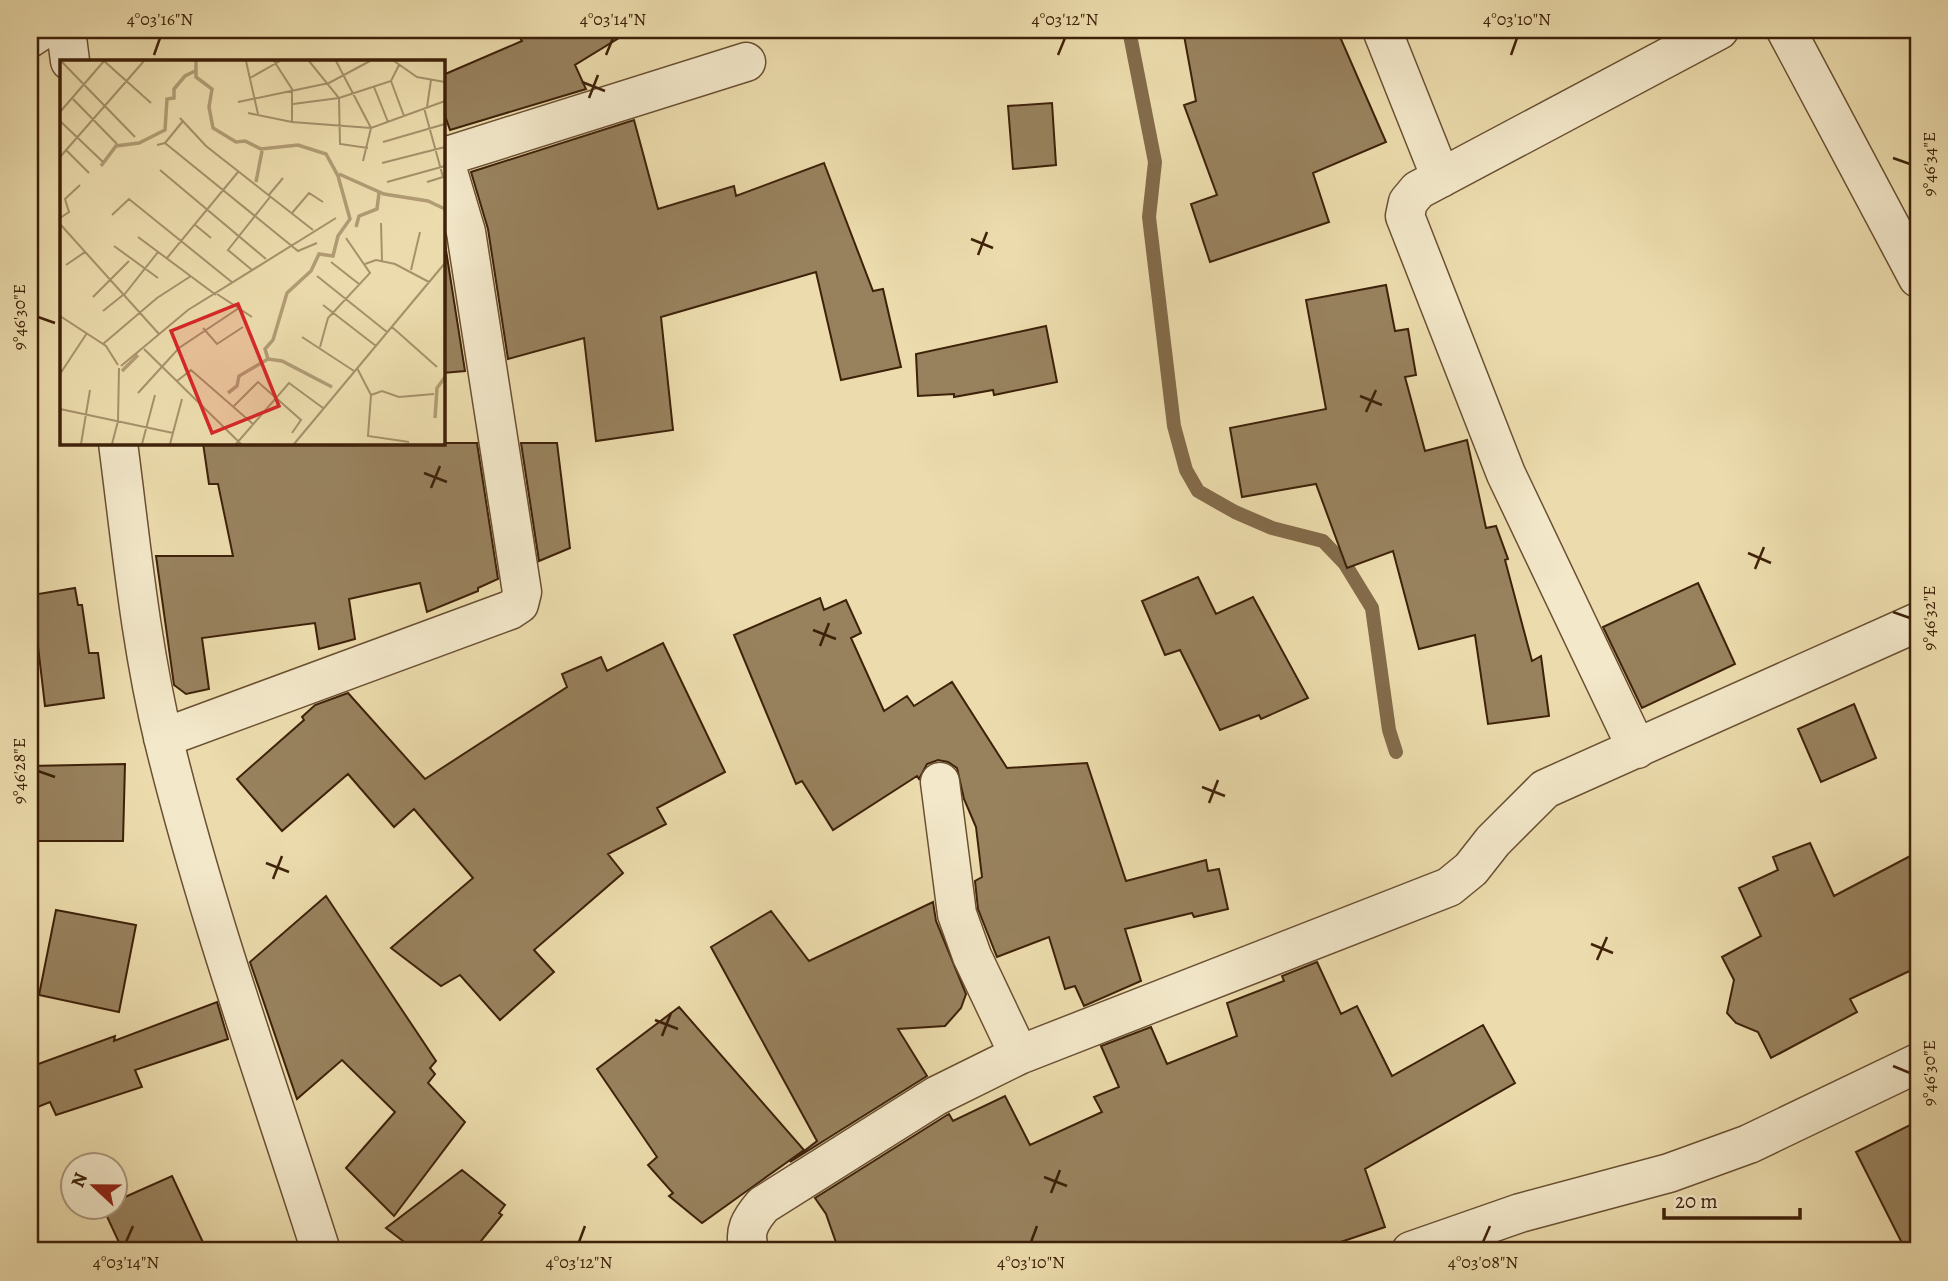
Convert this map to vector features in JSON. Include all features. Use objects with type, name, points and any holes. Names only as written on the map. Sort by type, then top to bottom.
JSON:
[{"type":"street","points":[[30,38],[42,30]]},
{"type":"street","points":[[66,30],[70,60]]},
{"type":"street","points":[[1382,30],[1441,178]]},
{"type":"street","points":[[1637,748],[1506,474],[1405,216],[1408,202],[1418,190],[1718,30]]},
{"type":"street","points":[[1786,30],[1918,278]]},
{"type":"street","points":[[444,156],[746,62]]},
{"type":"street","points":[[163,738],[510,610],[519,604],[522,592],[477,293],[466,232],[444,159]]},
{"type":"street","points":[[118,444],[142,632],[163,738],[190,841],[321,1251]]},
{"type":"street","points":[[750,1251],[747,1243],[749,1221],[763,1205],[936,1096],[1019,1055],[1449,887],[1471,869],[1493,841],[1545,789],[1918,622]]},
{"type":"street","points":[[940,782],[957,914],[972,956],[1019,1055]]},
{"type":"street","points":[[1410,1251],[1520,1213],[1668,1173],[1749,1144],[1918,1063]]},
{"type":"building","points":[[515,30],[632,30],[575,65],[586,89],[450,130],[444,113],[444,75],[522,41]]},
{"type":"building","points":[[1183,30],[1337,30],[1386,142],[1313,173],[1329,222],[1210,262],[1191,204],[1217,195],[1184,105],[1196,101]]},
{"type":"building","points":[[1052,103],[1056,165],[1013,169],[1008,106]]},
{"type":"building","points":[[634,120],[658,209],[734,186],[736,196],[824,163],[873,291],[883,289],[901,367],[841,380],[816,272],[661,317],[673,430],[596,441],[584,338],[508,359],[488,229],[471,172]]},
{"type":"building","points":[[444,237],[465,371],[444,373]]},
{"type":"building","points":[[1386,285],[1395,331],[1408,329],[1416,375],[1405,377],[1425,451],[1467,440],[1486,528],[1496,526],[1508,559],[1505,560],[1532,661],[1541,656],[1549,716],[1488,724],[1475,635],[1419,649],[1393,551],[1347,568],[1316,484],[1242,497],[1230,428],[1326,409],[1306,300]]},
{"type":"building","points":[[1046,326],[1057,382],[994,395],[993,390],[954,397],[954,394],[918,396],[916,354]]},
{"type":"building","points":[[477,443],[498,579],[478,588],[478,591],[427,612],[420,583],[349,599],[355,639],[319,649],[315,623],[202,638],[209,689],[186,694],[174,685],[156,556],[233,556],[218,484],[209,484],[203,444]]},
{"type":"building","points":[[521,443],[557,443],[570,548],[539,561]]},
{"type":"building","points":[[1198,577],[1216,614],[1253,597],[1308,698],[1261,719],[1259,715],[1220,730],[1180,650],[1165,655],[1142,601]]},
{"type":"building","points":[[1698,583],[1735,664],[1642,708],[1603,627]]},
{"type":"building","points":[[75,588],[78,605],[82,605],[89,653],[98,653],[104,698],[45,706],[32,595]]},
{"type":"building","points":[[820,598],[824,610],[846,600],[861,633],[851,638],[884,711],[907,696],[914,706],[952,682],[1007,768],[1087,763],[1126,881],[1206,860],[1208,871],[1219,869],[1228,909],[1194,917],[1192,913],[1125,929],[1141,981],[1084,1006],[1075,986],[1065,989],[1049,937],[997,957],[978,909],[975,881],[982,877],[976,827],[964,799],[957,768],[938,760],[927,764],[919,779],[917,776],[833,830],[802,781],[796,784],[734,635]]},
{"type":"building","points":[[663,643],[725,772],[657,808],[666,824],[608,854],[623,873],[534,950],[554,972],[500,1020],[460,975],[441,986],[391,948],[473,878],[414,809],[394,827],[348,774],[282,831],[237,779],[304,720],[302,717],[315,705],[348,693],[425,779],[567,687],[562,674],[601,657],[607,671]]},
{"type":"building","points":[[1854,704],[1876,758],[1821,782],[1798,729]]},
{"type":"building","points":[[125,764],[123,841],[30,841],[30,766]]},
{"type":"building","points":[[1810,843],[1834,896],[1918,852],[1918,967],[1850,999],[1857,1012],[1771,1058],[1758,1032],[1736,1023],[1727,1013],[1734,980],[1722,957],[1761,936],[1739,888],[1778,870],[1773,857]]},
{"type":"building","points":[[326,896],[436,1061],[430,1068],[435,1074],[428,1083],[465,1122],[394,1216],[346,1168],[395,1112],[342,1060],[297,1099],[250,962]]},
{"type":"building","points":[[933,902],[936,921],[966,994],[961,1008],[945,1026],[898,1029],[927,1076],[790,1162],[817,1141],[711,947],[771,911],[809,961]]},
{"type":"building","points":[[56,910],[136,925],[119,1012],[39,995]]},
{"type":"building","points":[[1317,962],[1341,1014],[1357,1006],[1392,1076],[1483,1025],[1515,1083],[1365,1169],[1385,1227],[1314,1251],[839,1251],[826,1214],[815,1198],[947,1115],[949,1114],[953,1121],[1005,1096],[1030,1145],[1102,1112],[1094,1097],[1119,1087],[1101,1046],[1151,1027],[1167,1064],[1237,1036],[1227,1003],[1284,981],[1282,976]]},
{"type":"building","points":[[217,1002],[228,1039],[135,1070],[142,1087],[56,1115],[50,1102],[30,1110],[30,1067],[115,1036],[114,1041]]},
{"type":"building","points":[[679,1007],[804,1150],[702,1223],[669,1196],[673,1193],[648,1165],[657,1157],[597,1069]]},
{"type":"building","points":[[1918,1121],[1918,1251],[1906,1251],[1856,1152]]},
{"type":"building","points":[[462,1170],[505,1205],[499,1213],[502,1215],[473,1251],[416,1251],[386,1228]]},
{"type":"building","points":[[172,1176],[207,1251],[123,1251],[110,1222],[130,1222],[130,1195]]},
{"type":"waterway","points":[[1129,30],[1155,162],[1149,217],[1174,426],[1186,470],[1198,491],[1235,512],[1272,528],[1323,541],[1345,564],[1372,608],[1389,730],[1396,752]]}]
